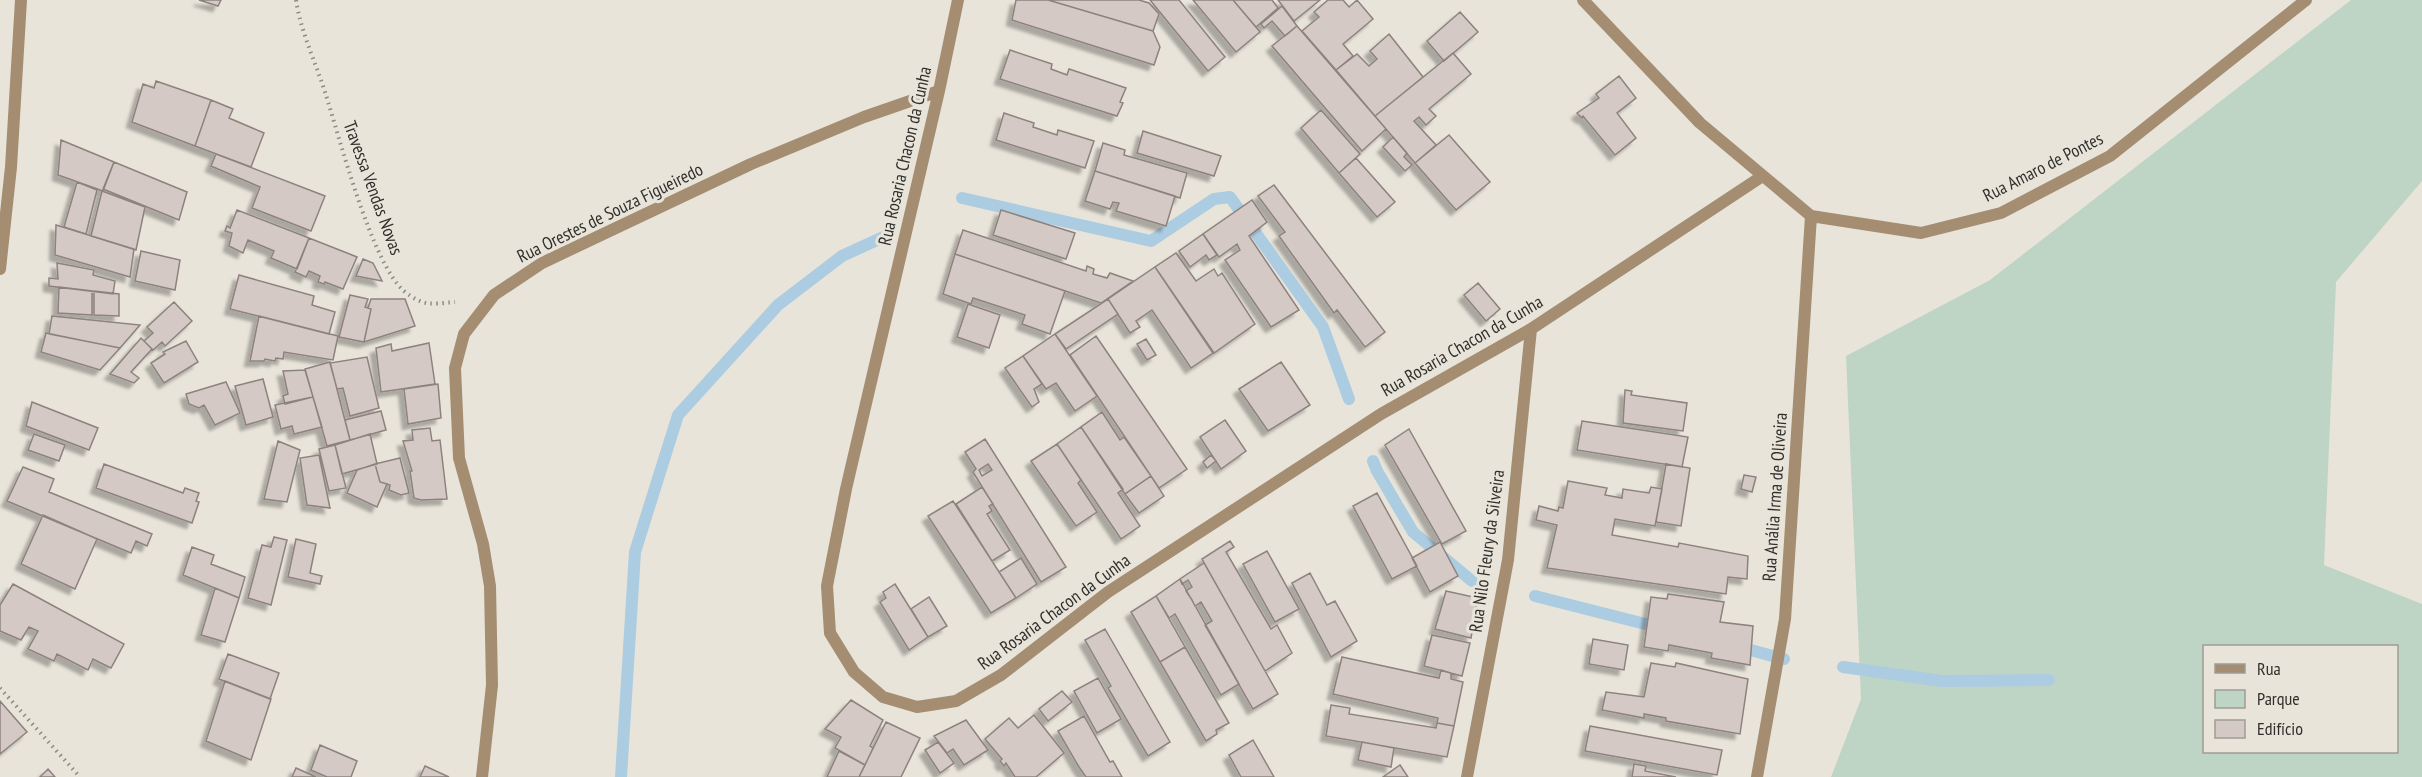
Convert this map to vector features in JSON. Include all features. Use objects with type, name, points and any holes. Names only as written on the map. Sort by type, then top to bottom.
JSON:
[{"type":"street","points":[[0,269],[11,167],[21,0]]},
{"type":"street","name":"Rua Rosaria Chacon da Cunha","points":[[958,0],[846,489],[827,586],[830,633],[854,672],[883,697],[917,707],[956,701],[1001,675],[1108,592],[1381,414],[1531,329],[1761,177]]},
{"type":"street","name":"Rua Amaro de Pontes","points":[[1583,0],[1700,123],[1761,177],[1811,216],[1922,233],[2001,213],[2110,156],[2306,0]]},
{"type":"street","name":"Rua Orestes de Souza Figueiredo","points":[[482,777],[492,685],[490,586],[483,544],[459,458],[455,368],[464,334],[494,295],[542,263],[751,164],[864,117],[939,91]]},
{"type":"street","name":"Rua Anália Irma de Oliveira","points":[[1757,777],[1785,619],[1811,216]]},
{"type":"street","name":"Rua Nilo Fleury da Silveira","points":[[1467,777],[1508,560],[1531,329]]},
{"type":"path","name":"Travessa Vendas Novas","points":[[296,0],[309,51],[327,97],[364,216],[393,279],[404,290],[426,305],[494,295]]},
{"type":"path","points":[[0,688],[80,777]]},
{"type":"green space","points":[[2351,0],[2422,0],[2422,181],[2336,282],[2324,565],[2422,604],[2422,777],[1831,777],[1861,699],[1846,356],[1990,280]]},
{"type":"building","points":[[199,0],[221,0],[218,6]]},
{"type":"building","points":[[1016,0],[1048,0],[1153,31],[1160,47],[1154,65],[1012,20]]},
{"type":"building","points":[[1048,0],[1139,0],[1149,3],[1159,14],[1153,31]]},
{"type":"building","points":[[1150,0],[1179,0],[1225,57],[1208,71]]},
{"type":"building","points":[[1193,0],[1233,0],[1260,32],[1236,52]]},
{"type":"building","points":[[1233,0],[1272,0],[1278,8],[1256,27]]},
{"type":"building","points":[[1278,0],[1320,0],[1294,21]]},
{"type":"building","points":[[1328,0],[1343,0],[1349,7],[1357,0],[1373,19],[1343,44],[1353,56],[1336,70],[1302,31],[1319,17],[1314,12]]},
{"type":"building","points":[[1282,6],[1297,26],[1285,36],[1272,21],[1264,28],[1261,24]]},
{"type":"building","points":[[1460,12],[1478,32],[1444,61],[1427,41]]},
{"type":"building","points":[[1297,26],[1386,129],[1362,151],[1272,46]]},
{"type":"building","points":[[1389,34],[1423,77],[1375,116],[1336,70],[1357,54],[1369,66],[1377,59],[1370,51]]},
{"type":"building","points":[[1010,50],[1052,64],[1051,69],[1067,75],[1069,69],[1126,88],[1117,116],[1000,79]]},
{"type":"building","points":[[1453,53],[1471,74],[1429,109],[1436,116],[1426,125],[1419,117],[1414,121],[1436,145],[1415,163],[1375,116]]},
{"type":"building","points":[[1619,76],[1636,98],[1617,113],[1636,138],[1615,155],[1583,116],[1582,118],[1577,113],[1599,98],[1596,94]]},
{"type":"building","points":[[156,81],[211,100],[195,146],[132,122],[143,84],[154,88]]},
{"type":"building","points":[[211,100],[233,109],[229,118],[264,133],[251,167],[195,146]]},
{"type":"building","points":[[1321,110],[1360,154],[1339,173],[1301,128]]},
{"type":"building","points":[[1004,113],[1034,123],[1033,127],[1057,135],[1058,130],[1094,141],[1085,168],[996,140]]},
{"type":"building","points":[[1143,131],[1221,156],[1214,176],[1137,153]]},
{"type":"building","points":[[1449,135],[1490,182],[1456,210],[1415,163]]},
{"type":"building","points":[[1393,137],[1407,153],[1404,157],[1412,165],[1405,171],[1383,147]]},
{"type":"building","points":[[61,140],[114,162],[103,191],[58,175]]},
{"type":"building","points":[[1103,143],[1125,150],[1124,155],[1187,173],[1180,198],[1095,171]]},
{"type":"building","points":[[216,154],[325,196],[311,231],[252,208],[260,187],[211,166]]},
{"type":"building","points":[[1356,158],[1395,202],[1377,217],[1339,173]]},
{"type":"building","points":[[114,162],[187,192],[179,220],[103,189]]},
{"type":"building","points":[[1095,171],[1175,196],[1166,226],[1116,211],[1119,203],[1113,202],[1110,209],[1085,201]]},
{"type":"building","points":[[77,182],[97,190],[86,234],[64,227]]},
{"type":"building","points":[[1274,185],[1385,332],[1365,347],[1337,310],[1334,313],[1279,236],[1285,232],[1258,196]]},
{"type":"building","points":[[102,191],[145,207],[136,250],[91,236]]},
{"type":"building","points":[[1252,200],[1267,222],[1249,236],[1299,310],[1271,327],[1225,260],[1240,250],[1237,244],[1219,257],[1203,234]]},
{"type":"building","points":[[237,210],[309,238],[297,269],[271,258],[274,251],[248,240],[243,253],[229,246],[232,233],[225,231],[227,226],[230,228]]},
{"type":"building","points":[[1001,210],[1075,233],[1066,259],[993,235]]},
{"type":"building","points":[[56,225],[134,249],[130,277],[55,255]]},
{"type":"building","points":[[963,230],[1086,271],[1087,266],[1094,269],[1093,274],[1107,278],[1110,273],[1133,281],[1101,303],[955,254]]},
{"type":"building","points":[[1203,234],[1217,255],[1209,260],[1206,255],[1190,267],[1179,251]]},
{"type":"building","points":[[309,238],[357,257],[343,289],[325,282],[324,284],[318,282],[320,276],[309,271],[306,277],[295,272]]},
{"type":"building","points":[[141,251],[180,260],[175,290],[135,281]]},
{"type":"building","points":[[1176,253],[1196,281],[1214,269],[1218,276],[1222,273],[1255,324],[1214,353],[1155,267]]},
{"type":"building","points":[[955,254],[1065,291],[1050,334],[1022,324],[1025,315],[973,298],[971,304],[943,294]]},
{"type":"building","points":[[363,259],[373,263],[382,281],[356,276]]},
{"type":"building","points":[[57,263],[94,270],[93,275],[115,281],[113,294],[49,286],[49,278],[58,279]]},
{"type":"building","points":[[1155,267],[1213,353],[1191,368],[1152,310],[1136,321],[1140,327],[1130,333],[1108,299]]},
{"type":"building","points":[[239,275],[314,296],[312,305],[335,312],[329,334],[230,309]]},
{"type":"building","points":[[1478,283],[1500,309],[1486,321],[1464,295]]},
{"type":"building","points":[[59,287],[92,291],[92,315],[58,313]]},
{"type":"building","points":[[94,291],[119,294],[119,316],[94,315]]},
{"type":"building","points":[[350,295],[368,299],[365,307],[371,309],[364,342],[339,337]]},
{"type":"building","points":[[371,299],[405,299],[415,326],[364,342]]},
{"type":"building","points":[[1108,299],[1118,314],[1066,349],[1055,334]]},
{"type":"building","points":[[174,302],[192,321],[165,346],[162,342],[153,350],[144,341],[153,333],[147,327]]},
{"type":"building","points":[[968,304],[1000,315],[989,348],[957,337]]},
{"type":"building","points":[[52,316],[140,325],[120,348],[49,334]]},
{"type":"building","points":[[259,316],[338,336],[333,360],[284,352],[283,359],[250,361]]},
{"type":"building","points":[[46,333],[120,348],[100,370],[41,352]]},
{"type":"building","points":[[1055,334],[1097,396],[1075,411],[1056,383],[1046,389],[1023,356]]},
{"type":"building","points":[[1096,336],[1187,469],[1159,488],[1070,355]]},
{"type":"building","points":[[141,338],[152,349],[131,372],[139,378],[134,383],[110,374]]},
{"type":"building","points":[[1146,339],[1156,355],[1147,360],[1137,344]]},
{"type":"building","points":[[186,341],[198,362],[164,383],[151,363],[165,354],[163,352]]},
{"type":"building","points":[[429,343],[435,384],[381,392],[376,348],[391,344],[392,351]]},
{"type":"building","points":[[1023,356],[1042,384],[1034,389],[1039,402],[1032,407],[1005,368]]},
{"type":"building","points":[[367,357],[379,408],[350,416],[343,388],[337,389],[330,363]]},
{"type":"building","points":[[330,362],[350,440],[327,446],[305,369]]},
{"type":"building","points":[[1281,362],[1310,405],[1268,431],[1239,389]]},
{"type":"building","points":[[305,370],[313,397],[285,404],[283,396],[288,394],[283,371]]},
{"type":"building","points":[[263,379],[273,417],[246,425],[235,386]]},
{"type":"building","points":[[226,382],[240,413],[215,425],[204,405],[199,408],[189,404],[186,394]]},
{"type":"building","points":[[438,384],[441,418],[408,424],[404,389]]},
{"type":"building","points":[[1625,390],[1632,391],[1631,395],[1687,403],[1683,431],[1623,423]]},
{"type":"building","points":[[313,397],[322,427],[294,434],[292,426],[281,429],[275,405]]},
{"type":"building","points":[[32,402],[98,428],[89,450],[26,426]]},
{"type":"building","points":[[381,411],[386,430],[350,440],[345,420]]},
{"type":"building","points":[[1102,412],[1120,440],[1124,437],[1151,476],[1125,494],[1081,427]]},
{"type":"building","points":[[1225,420],[1246,451],[1221,469],[1200,437]]},
{"type":"building","points":[[1582,421],[1688,437],[1682,467],[1577,450]]},
{"type":"building","points":[[1081,427],[1123,489],[1118,493],[1140,526],[1121,539],[1057,444]]},
{"type":"building","points":[[430,428],[432,441],[440,440],[447,499],[414,498],[410,471],[412,471],[403,441],[413,440],[412,430]]},
{"type":"building","points":[[1409,429],[1466,531],[1442,544],[1385,445]]},
{"type":"building","points":[[34,434],[65,445],[59,461],[28,450]]},
{"type":"building","points":[[370,434],[377,464],[342,474],[335,445]]},
{"type":"building","points":[[985,439],[1066,567],[1041,582],[973,472],[976,469],[965,452]],"holes":[[[988,464],[992,470],[982,476],[979,470]]]},
{"type":"building","points":[[278,441],[300,450],[287,502],[264,499]]},
{"type":"building","points":[[1057,444],[1081,480],[1078,483],[1097,512],[1076,526],[1031,461]]},
{"type":"building","points":[[335,445],[346,488],[329,491],[319,449]]},
{"type":"building","points":[[319,455],[330,508],[307,505],[300,458]]},
{"type":"building","points":[[1211,455],[1216,461],[1207,468],[1203,462]]},
{"type":"building","points":[[400,458],[409,493],[401,495],[389,490],[390,485],[380,482],[375,464]]},
{"type":"building","points":[[104,464],[183,493],[185,488],[199,493],[196,501],[199,502],[192,523],[96,488]]},
{"type":"building","points":[[375,464],[380,482],[387,484],[377,507],[347,493],[357,470]]},
{"type":"building","points":[[1666,464],[1690,468],[1681,526],[1656,522]]},
{"type":"building","points":[[23,467],[54,479],[49,492],[152,534],[147,546],[136,541],[131,553],[7,501]]},
{"type":"building","points":[[1744,475],[1756,477],[1752,492],[1741,489]]},
{"type":"building","points":[[1151,476],[1164,496],[1139,513],[1125,494]]},
{"type":"building","points":[[1568,481],[1607,488],[1605,495],[1622,498],[1623,489],[1649,493],[1651,487],[1662,489],[1655,526],[1615,519],[1612,535],[1678,547],[1679,543],[1748,556],[1747,579],[1728,577],[1726,594],[1547,568],[1557,525],[1536,520],[1539,506],[1558,511],[1559,507],[1563,508]]},
{"type":"building","points":[[982,487],[993,504],[989,506],[992,511],[987,514],[1010,550],[992,561],[956,504]]},
{"type":"building","points":[[1377,493],[1417,566],[1392,579],[1353,506]]},
{"type":"building","points":[[953,501],[1016,598],[991,613],[928,516]]},
{"type":"building","points":[[43,515],[97,539],[75,589],[21,564]]},
{"type":"building","points":[[274,537],[287,540],[271,605],[248,598],[262,545],[271,547]]},
{"type":"building","points":[[296,539],[316,544],[310,573],[322,576],[320,584],[288,577]]},
{"type":"building","points":[[1230,541],[1234,547],[1226,552],[1271,629],[1277,625],[1292,653],[1265,671],[1202,559]]},
{"type":"building","points":[[1440,542],[1458,576],[1430,592],[1412,558]]},
{"type":"building","points":[[192,547],[214,555],[211,564],[245,577],[239,598],[183,575]]},
{"type":"building","points":[[1267,551],[1299,609],[1275,622],[1243,564]]},
{"type":"building","points":[[1021,558],[1037,584],[1016,598],[999,572]]},
{"type":"building","points":[[1204,563],[1278,694],[1253,709],[1205,625],[1212,621],[1201,602],[1195,606],[1186,591],[1192,587],[1188,580],[1182,584],[1180,579]]},
{"type":"building","points":[[1310,573],[1327,605],[1335,601],[1357,641],[1331,657],[1292,583]]},
{"type":"building","points":[[1180,579],[1239,684],[1221,695],[1175,614],[1169,618],[1156,596]]},
{"type":"building","points":[[13,584],[124,644],[111,668],[93,659],[88,670],[57,654],[54,661],[28,649],[38,631],[29,627],[21,640],[0,631],[0,605]]},
{"type":"building","points":[[895,584],[928,637],[909,650],[880,602],[886,598],[883,592]]},
{"type":"building","points":[[215,588],[239,598],[225,642],[201,635]]},
{"type":"building","points":[[1446,591],[1478,598],[1471,638],[1435,629]]},
{"type":"building","points":[[1668,594],[1724,602],[1720,622],[1753,626],[1750,665],[1711,658],[1712,653],[1669,645],[1668,651],[1644,647],[1651,597],[1667,599]]},
{"type":"building","points":[[1156,596],[1185,647],[1160,662],[1131,612]]},
{"type":"building","points":[[929,597],[947,626],[928,637],[911,609]]},
{"type":"building","points":[[1105,629],[1170,742],[1148,756],[1108,688],[1111,686],[1085,640]]},
{"type":"building","points":[[1432,635],[1470,643],[1462,676],[1424,666]]},
{"type":"building","points":[[1593,639],[1628,645],[1624,670],[1589,664]]},
{"type":"building","points":[[1185,647],[1229,723],[1216,730],[1217,734],[1206,741],[1160,662]]},
{"type":"building","points":[[228,654],[279,673],[270,699],[219,679]]},
{"type":"building","points":[[1342,657],[1439,678],[1441,670],[1451,673],[1451,679],[1463,682],[1454,726],[1437,723],[1438,718],[1333,694]]},
{"type":"building","points":[[1651,663],[1675,667],[1676,663],[1748,679],[1740,734],[1666,721],[1666,718],[1644,714],[1644,718],[1602,710],[1606,692],[1644,697]]},
{"type":"building","points":[[1098,678],[1121,719],[1097,733],[1074,691]]},
{"type":"building","points":[[225,681],[271,699],[251,760],[206,741]]},
{"type":"building","points":[[1062,691],[1072,702],[1048,721],[1039,709]]},
{"type":"building","points":[[851,700],[883,720],[870,746],[873,748],[865,765],[835,748],[841,737],[825,729]]},
{"type":"building","points":[[0,701],[27,732],[0,754]]},
{"type":"building","points":[[1331,705],[1350,708],[1349,714],[1436,728],[1437,723],[1454,726],[1447,757],[1326,736]]},
{"type":"building","points":[[1034,715],[1064,753],[1036,777],[1015,777],[1006,763],[1004,766],[1000,761],[1002,759],[985,739],[1009,718],[1018,728]]},
{"type":"building","points":[[1084,716],[1110,762],[1113,761],[1122,777],[1086,777],[1079,767],[1058,731]]},
{"type":"building","points":[[966,720],[988,750],[964,765],[953,749],[947,753],[934,736]]},
{"type":"building","points":[[886,722],[920,738],[901,777],[859,777]]},
{"type":"building","points":[[1590,726],[1722,750],[1717,775],[1585,751]]},
{"type":"building","points":[[1253,740],[1274,777],[1241,777],[1229,755]]},
{"type":"building","points":[[938,742],[954,763],[940,773],[925,750]]},
{"type":"building","points":[[1362,742],[1394,748],[1391,767],[1358,760]]},
{"type":"building","points":[[320,745],[357,761],[351,777],[327,777],[311,770]]},
{"type":"building","points":[[839,751],[865,765],[859,777],[827,777]]},
{"type":"building","points":[[1634,764],[1646,766],[1645,771],[1676,777],[1632,777]]},
{"type":"building","points":[[1400,765],[1408,777],[1383,777]]},
{"type":"building","points":[[425,766],[449,777],[420,777]]},
{"type":"building","points":[[296,768],[316,777],[292,777]]},
{"type":"building","points":[[48,769],[55,777],[40,777]]},
{"type":"waterway","points":[[962,198],[1151,241],[1214,199],[1230,197],[1323,327],[1349,399]]},
{"type":"waterway","points":[[621,777],[635,552],[678,415],[778,305],[842,256],[890,234]]},
{"type":"waterway","points":[[1373,461],[1413,532],[1472,581]]},
{"type":"waterway","points":[[1535,596],[1661,628]]},
{"type":"waterway","points":[[1736,646],[1784,659]]},
{"type":"waterway","points":[[1843,667],[1942,681],[2049,680]]}]
